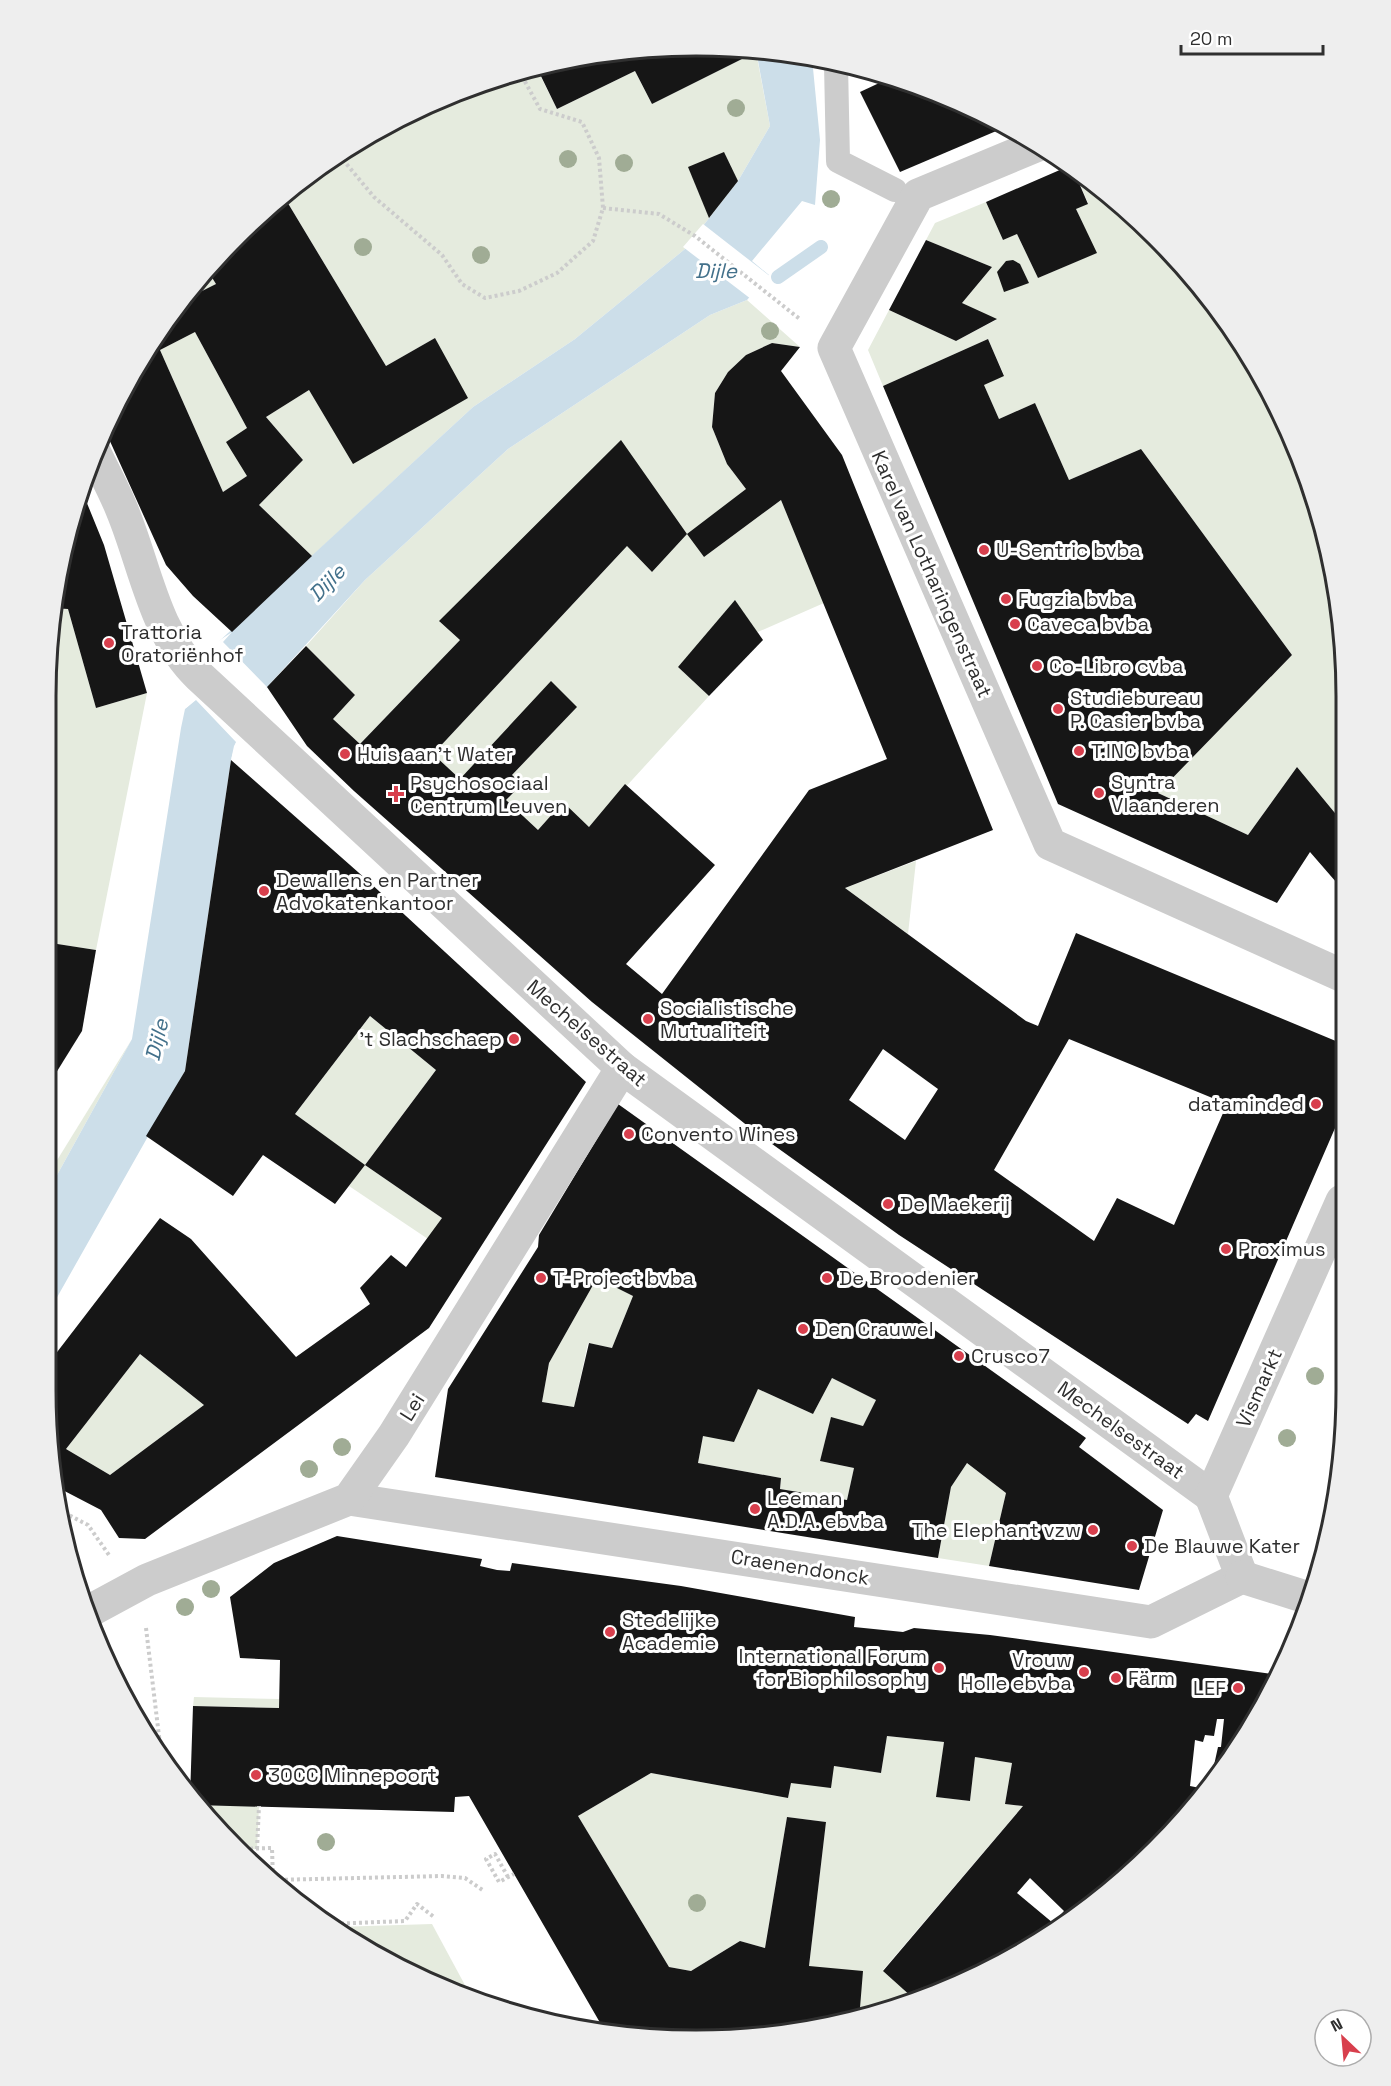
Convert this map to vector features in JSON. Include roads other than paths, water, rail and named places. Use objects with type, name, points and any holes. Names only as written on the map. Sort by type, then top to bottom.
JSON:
[{"type":"street","name":"Karel van Lotharingenstraat","points":[[1029,149],[918,195],[834,348],[1050,844],[1336,973]]},
{"type":"street","name":"Mechelsestraat","points":[[100,463],[122,510],[152,595],[170,637],[184,662],[199,676],[622,1068],[1211,1496]]},
{"type":"street","name":"Lei","points":[[350,1499],[394,1435],[622,1068]]},
{"type":"street","name":"Vismarkt","points":[[1211,1496],[1336,1215]]},
{"type":"street","points":[[1211,1496],[1242,1577],[1302,1596]]},
{"type":"street","points":[[94,1609],[137,1584],[350,1499]]},
{"type":"street","name":"Craenendonck","points":[[350,1499],[1151,1622],[1242,1577]]},
{"type":"lane","points":[[836,72],[838,161],[895,190]]},
{"type":"water","name":"Dijle","points":[[758,59],[813,67],[820,140],[815,205],[802,201],[752,261],[769,275],[747,300],[710,315],[508,449],[365,580],[267,687],[234,746],[231,760],[185,1071],[56,1299],[56,1177],[132,1039],[185,709],[195,700],[215,645],[473,407],[575,339],[685,249],[738,181],[770,126]]},
{"type":"waterway","points":[[778,277],[821,247]]},
{"type":"place","name":"U-Sentric bvba","points":[[984,550]]},
{"type":"place","name":"Fugzia bvba","points":[[1006,599]]},
{"type":"place","name":"Caveca bvba","points":[[1015,624]]},
{"type":"place","name":"Trattoria Oratoriënhof","points":[[109,643]]},
{"type":"place","name":"Co-Libro cvba","points":[[1037,666]]},
{"type":"place","name":"Studiebureau P. Casier bvba","points":[[1058,709]]},
{"type":"place","name":"T.INC bvba","points":[[1079,751]]},
{"type":"place","name":"Huis aan't Water","points":[[345,754]]},
{"type":"place","name":"Syntra Vlaanderen","points":[[1099,793]]},
{"type":"place","name":"Psychosociaal Centrum Leuven","points":[[396,794]]},
{"type":"place","name":"Dewallens en Partner Advokatenkantoor","points":[[264,891]]},
{"type":"place","name":"Socialistische Mutualiteit","points":[[648,1019]]},
{"type":"place","name":"'t Slachschaep","points":[[514,1039]]},
{"type":"place","name":"dataminded","points":[[1316,1104]]},
{"type":"place","name":"Convento Wines","points":[[629,1134]]},
{"type":"place","name":"De Maekerij","points":[[888,1204]]},
{"type":"place","name":"Proximus","points":[[1226,1249]]},
{"type":"place","name":"T-Project bvba","points":[[541,1278]]},
{"type":"place","name":"De Broodenier","points":[[827,1278]]},
{"type":"place","name":"Den Crauwel","points":[[803,1329]]},
{"type":"place","name":"Crusco7","points":[[959,1356]]},
{"type":"place","name":"Leeman A.D.A. ebvba","points":[[755,1509]]},
{"type":"place","name":"The Elephant vzw","points":[[1093,1530]]},
{"type":"place","name":"De Blauwe Kater","points":[[1132,1546]]},
{"type":"place","name":"Stedelijke Academie","points":[[610,1632]]},
{"type":"place","name":"International Forum for Biophilosophy","points":[[939,1668]]},
{"type":"place","name":"Vrouw Holle ebvba","points":[[1084,1672]]},
{"type":"place","name":"Färm","points":[[1116,1678]]},
{"type":"place","name":"LEF","points":[[1238,1688]]},
{"type":"place","name":"30CC Minnepoort","points":[[256,1775]]}]
